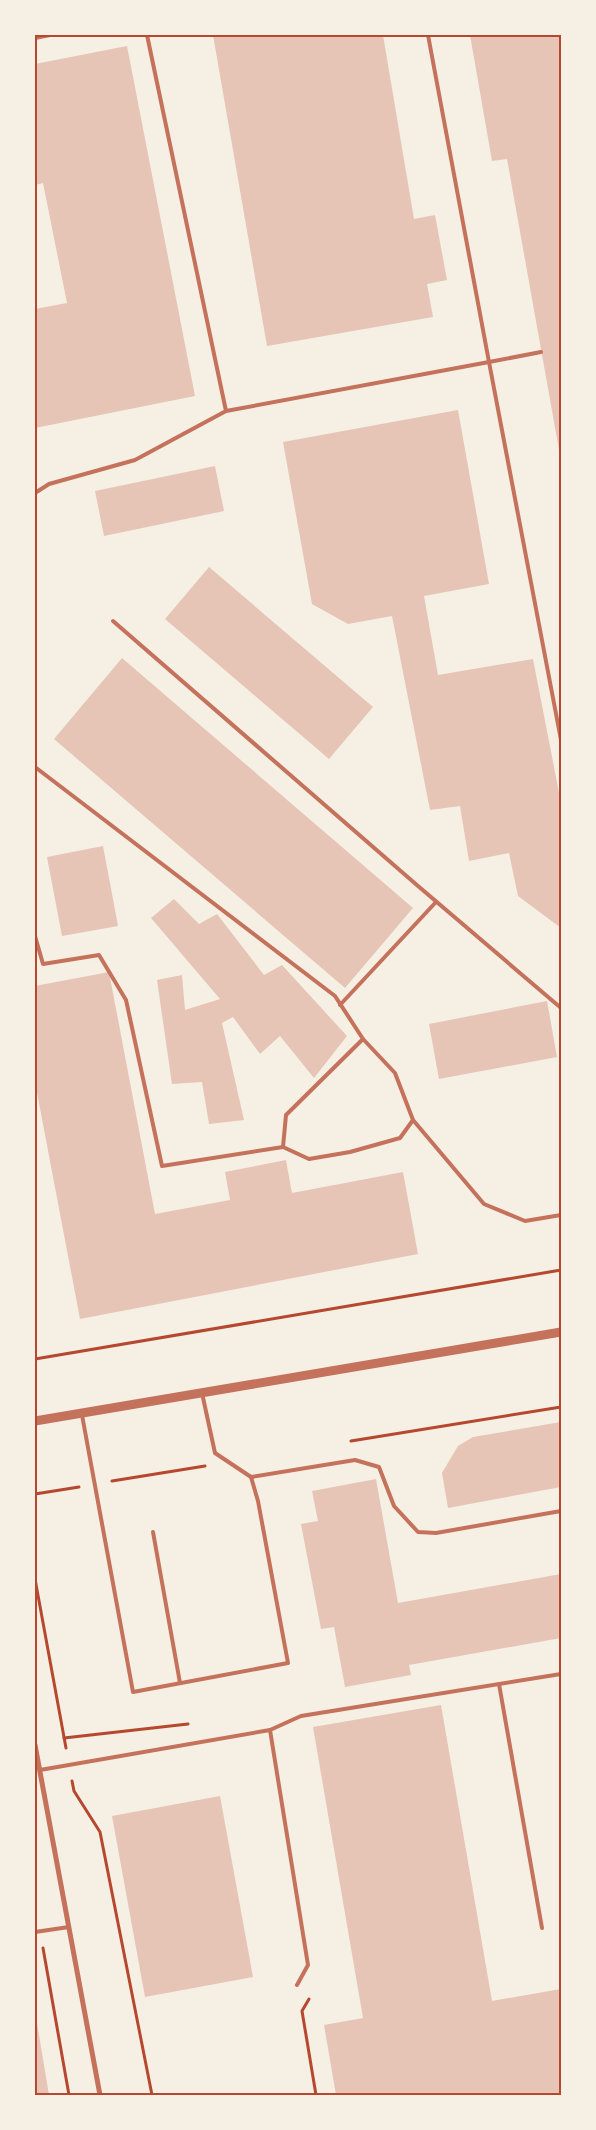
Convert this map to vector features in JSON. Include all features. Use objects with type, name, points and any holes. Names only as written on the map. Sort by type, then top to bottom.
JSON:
[{"type":"street","points":[[35,1422],[561,1332]]},
{"type":"street","points":[[35,1745],[100,2095]]},
{"type":"lane","points":[[35,38],[50,35]]},
{"type":"lane","points":[[147,35],[226,411]]},
{"type":"lane","points":[[428,35],[561,740]]},
{"type":"lane","points":[[35,493],[49,484],[135,460],[226,411],[541,352]]},
{"type":"lane","points":[[113,621],[561,1008]]},
{"type":"lane","points":[[35,768],[335,996],[363,1039],[395,1073],[414,1120],[484,1204],[525,1222],[561,1215]]},
{"type":"lane","points":[[340,1005],[436,902]]},
{"type":"lane","points":[[35,936],[43,964],[99,955],[126,1000],[162,1166],[283,1146],[309,1159],[350,1152],[400,1138],[414,1120]]},
{"type":"lane","points":[[283,1146],[286,1115],[363,1039]]},
{"type":"lane","points":[[82,1414],[132,1692],[288,1663],[258,1501],[251,1477],[215,1453],[202,1393]]},
{"type":"lane","points":[[251,1477],[355,1460],[379,1467],[394,1506],[418,1532],[436,1533],[561,1511]]},
{"type":"lane","points":[[153,1532],[180,1683]]},
{"type":"lane","points":[[40,1770],[270,1730],[301,1716],[561,1674]]},
{"type":"lane","points":[[499,1684],[542,1928]]},
{"type":"lane","points":[[270,1730],[308,1965],[297,1985]]},
{"type":"lane","points":[[37,1932],[69,1926]]},
{"type":"path","points":[[35,1359],[561,1270]]},
{"type":"path","points":[[35,1579],[74,1791],[100,1832],[152,2095]]},
{"type":"path","points":[[64,1738],[197,1723]]},
{"type":"path","points":[[37,1932],[69,2095]]},
{"type":"path","points":[[311,1995],[302,2011],[316,2095]]},
{"type":"building","points":[[213,35],[383,35],[414,219],[435,215],[447,280],[427,284],[433,317],[267,346]]},
{"type":"building","points":[[470,35],[561,35],[561,461],[507,159],[492,161]]},
{"type":"building","points":[[127,46],[195,396],[35,428],[35,309],[67,303],[43,183],[35,185],[35,64]]},
{"type":"building","points":[[458,410],[489,584],[424,596],[438,675],[533,659],[561,803],[561,928],[518,896],[509,853],[469,861],[460,806],[430,810],[392,616],[348,624],[312,604],[283,442]]},
{"type":"building","points":[[215,466],[224,511],[104,536],[95,491]]},
{"type":"building","points":[[209,567],[373,707],[329,759],[165,619]]},
{"type":"building","points":[[122,658],[413,908],[345,988],[54,739]]},
{"type":"building","points":[[103,846],[118,926],[62,936],[47,857]]},
{"type":"building","points":[[174,899],[199,924],[217,914],[264,975],[282,965],[347,1036],[314,1078],[280,1036],[260,1054],[233,1017],[222,1023],[244,1120],[209,1124],[202,1082],[172,1084],[157,980],[182,975],[185,1010],[220,999],[151,918]]},
{"type":"building","points":[[109,972],[155,1214],[230,1200],[225,1172],[286,1160],[292,1193],[403,1172],[418,1254],[80,1319],[35,1082],[35,986]]},
{"type":"building","points":[[547,1001],[557,1057],[439,1079],[429,1024]]},
{"type":"building","points":[[561,1422],[561,1487],[448,1508],[442,1473],[458,1446],[473,1437]]},
{"type":"building","points":[[376,1479],[398,1603],[561,1574],[561,1638],[409,1665],[411,1675],[345,1687],[334,1627],[321,1629],[301,1524],[318,1521],[312,1491]]},
{"type":"building","points":[[441,1705],[492,2001],[561,1989],[561,2095],[336,2095],[324,2025],[363,2018],[313,1727]]},
{"type":"building","points":[[220,1796],[253,1977],[145,1997],[112,1816]]},
{"type":"building","points":[[36,2017],[49,2095],[35,2095]]}]
